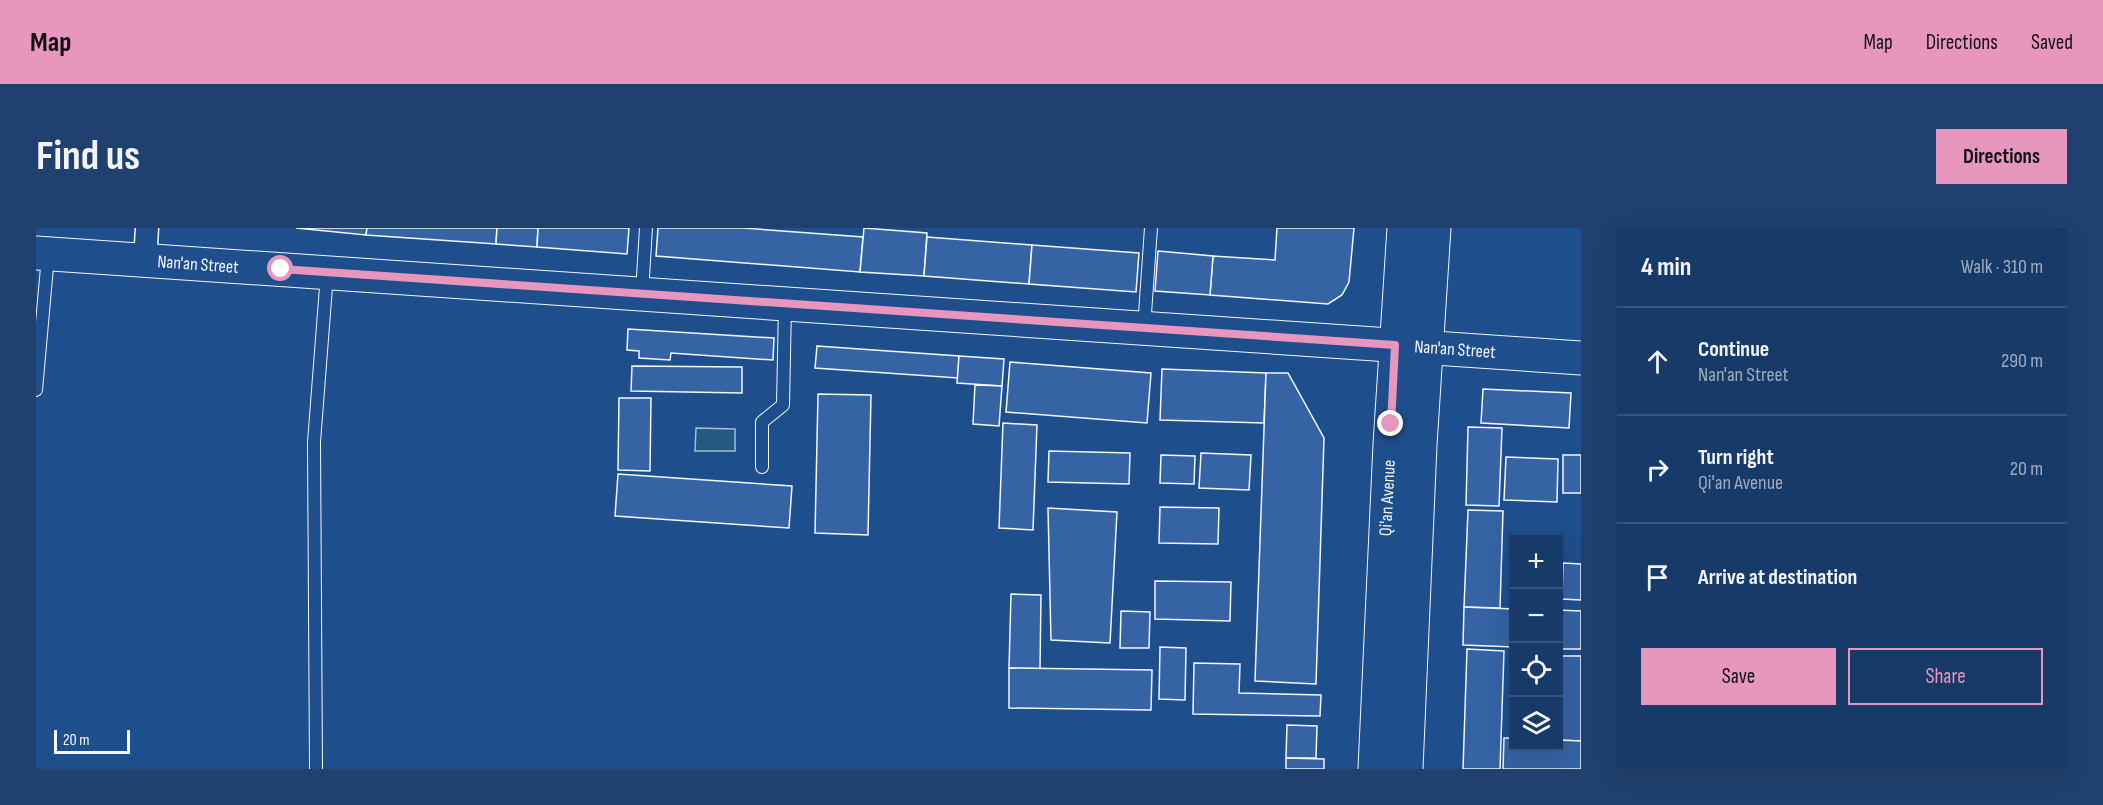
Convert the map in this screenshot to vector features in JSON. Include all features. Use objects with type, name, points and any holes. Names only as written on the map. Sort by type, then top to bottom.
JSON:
[{"type":"main road","name":"Qi'an Avenue","points":[[1404,228],[1411,346],[1406,769]]},
{"type":"main road","name":"Qi'an Avenue","points":[[1375,769],[1411,346],[1434,228]]},
{"type":"main road","name":"Nan'an Street","points":[[42,253],[1581,358]]},
{"type":"street","points":[[145,260],[147,228]]},
{"type":"lane","points":[[642,294],[646,228]]},
{"type":"lane","points":[[1144,328],[1151,228]]},
{"type":"lane","points":[[36,390],[42,253]]},
{"type":"lane","points":[[316,769],[314,442],[327,272]]},
{"type":"lane","points":[[762,466],[762,422],[783,405],[785,304]]},
{"type":"shaded area","points":[[696,428],[735,429],[735,451],[695,451]]},
{"type":"building","points":[[296,228],[367,228],[366,235]]},
{"type":"building","points":[[367,228],[497,228],[496,244],[366,235]]},
{"type":"building","points":[[497,228],[538,228],[537,247],[496,244]]},
{"type":"building","points":[[538,228],[629,228],[627,254],[537,247]]},
{"type":"building","points":[[658,228],[743,228],[863,237],[860,272],[656,256]]},
{"type":"building","points":[[864,228],[927,233],[924,276],[860,272]]},
{"type":"building","points":[[1277,228],[1354,228],[1349,282],[1342,295],[1328,304],[1210,295],[1213,256],[1275,260]]},
{"type":"building","points":[[927,237],[1032,245],[1029,284],[924,276]]},
{"type":"building","points":[[1032,245],[1139,253],[1136,292],[1029,284]]},
{"type":"building","points":[[1158,251],[1213,256],[1210,295],[1155,291]]},
{"type":"building","points":[[628,329],[774,338],[773,360],[671,353],[670,360],[639,358],[639,351],[627,350]]},
{"type":"building","points":[[817,346],[959,356],[958,378],[815,368]]},
{"type":"building","points":[[959,356],[1004,359],[1002,386],[957,383]]},
{"type":"building","points":[[1010,362],[1151,373],[1147,423],[1006,412]]},
{"type":"building","points":[[632,366],[742,367],[742,393],[631,391]]},
{"type":"building","points":[[1162,369],[1266,373],[1264,423],[1160,420]]},
{"type":"building","points":[[1266,373],[1288,373],[1324,438],[1316,684],[1255,681]]},
{"type":"building","points":[[975,385],[1002,386],[999,426],[973,424]]},
{"type":"building","points":[[1483,389],[1571,393],[1569,428],[1481,423]]},
{"type":"building","points":[[818,394],[871,395],[868,535],[815,533]]},
{"type":"building","points":[[619,398],[651,398],[650,471],[618,470]]},
{"type":"building","points":[[1003,423],[1037,425],[1033,530],[999,528]]},
{"type":"building","points":[[1468,427],[1502,428],[1499,506],[1466,505]]},
{"type":"building","points":[[1049,451],[1130,453],[1129,484],[1048,482]]},
{"type":"building","points":[[1201,453],[1251,455],[1249,490],[1199,488]]},
{"type":"building","points":[[1161,455],[1195,456],[1194,484],[1160,483]]},
{"type":"building","points":[[1563,455],[1581,455],[1581,493],[1563,493]]},
{"type":"building","points":[[1506,457],[1558,459],[1557,502],[1504,500]]},
{"type":"building","points":[[618,474],[792,486],[789,528],[615,516]]},
{"type":"building","points":[[1160,507],[1219,508],[1218,544],[1159,543]]},
{"type":"building","points":[[1048,508],[1117,512],[1110,643],[1051,640]]},
{"type":"building","points":[[1468,510],[1503,511],[1500,608],[1464,607]]},
{"type":"building","points":[[1563,563],[1581,564],[1581,600],[1563,599]]},
{"type":"building","points":[[1155,581],[1231,582],[1230,621],[1155,619]]},
{"type":"building","points":[[1011,594],[1041,595],[1040,669],[1009,668]]},
{"type":"building","points":[[1464,607],[1509,609],[1509,647],[1463,645]]},
{"type":"building","points":[[1563,610],[1581,611],[1581,649],[1563,649]]},
{"type":"building","points":[[1121,611],[1150,612],[1149,648],[1120,648]]},
{"type":"building","points":[[1160,647],[1186,648],[1185,700],[1159,699]]},
{"type":"building","points":[[1467,649],[1504,651],[1500,769],[1463,769]]},
{"type":"building","points":[[1563,656],[1581,656],[1581,741],[1563,740]]},
{"type":"building","points":[[1194,663],[1240,664],[1239,693],[1321,695],[1320,716],[1193,714]]},
{"type":"building","points":[[1009,668],[1152,670],[1151,710],[1009,708]]},
{"type":"building","points":[[1287,725],[1317,726],[1316,758],[1286,758]]},
{"type":"building","points":[[1504,738],[1509,738],[1509,751],[1563,751],[1563,740],[1581,741],[1581,769],[1503,769]]},
{"type":"building","points":[[1286,758],[1324,759],[1324,769],[1286,769]]},
{"type":"route","points":[[281,269],[1395,345],[1391,424]]}]
